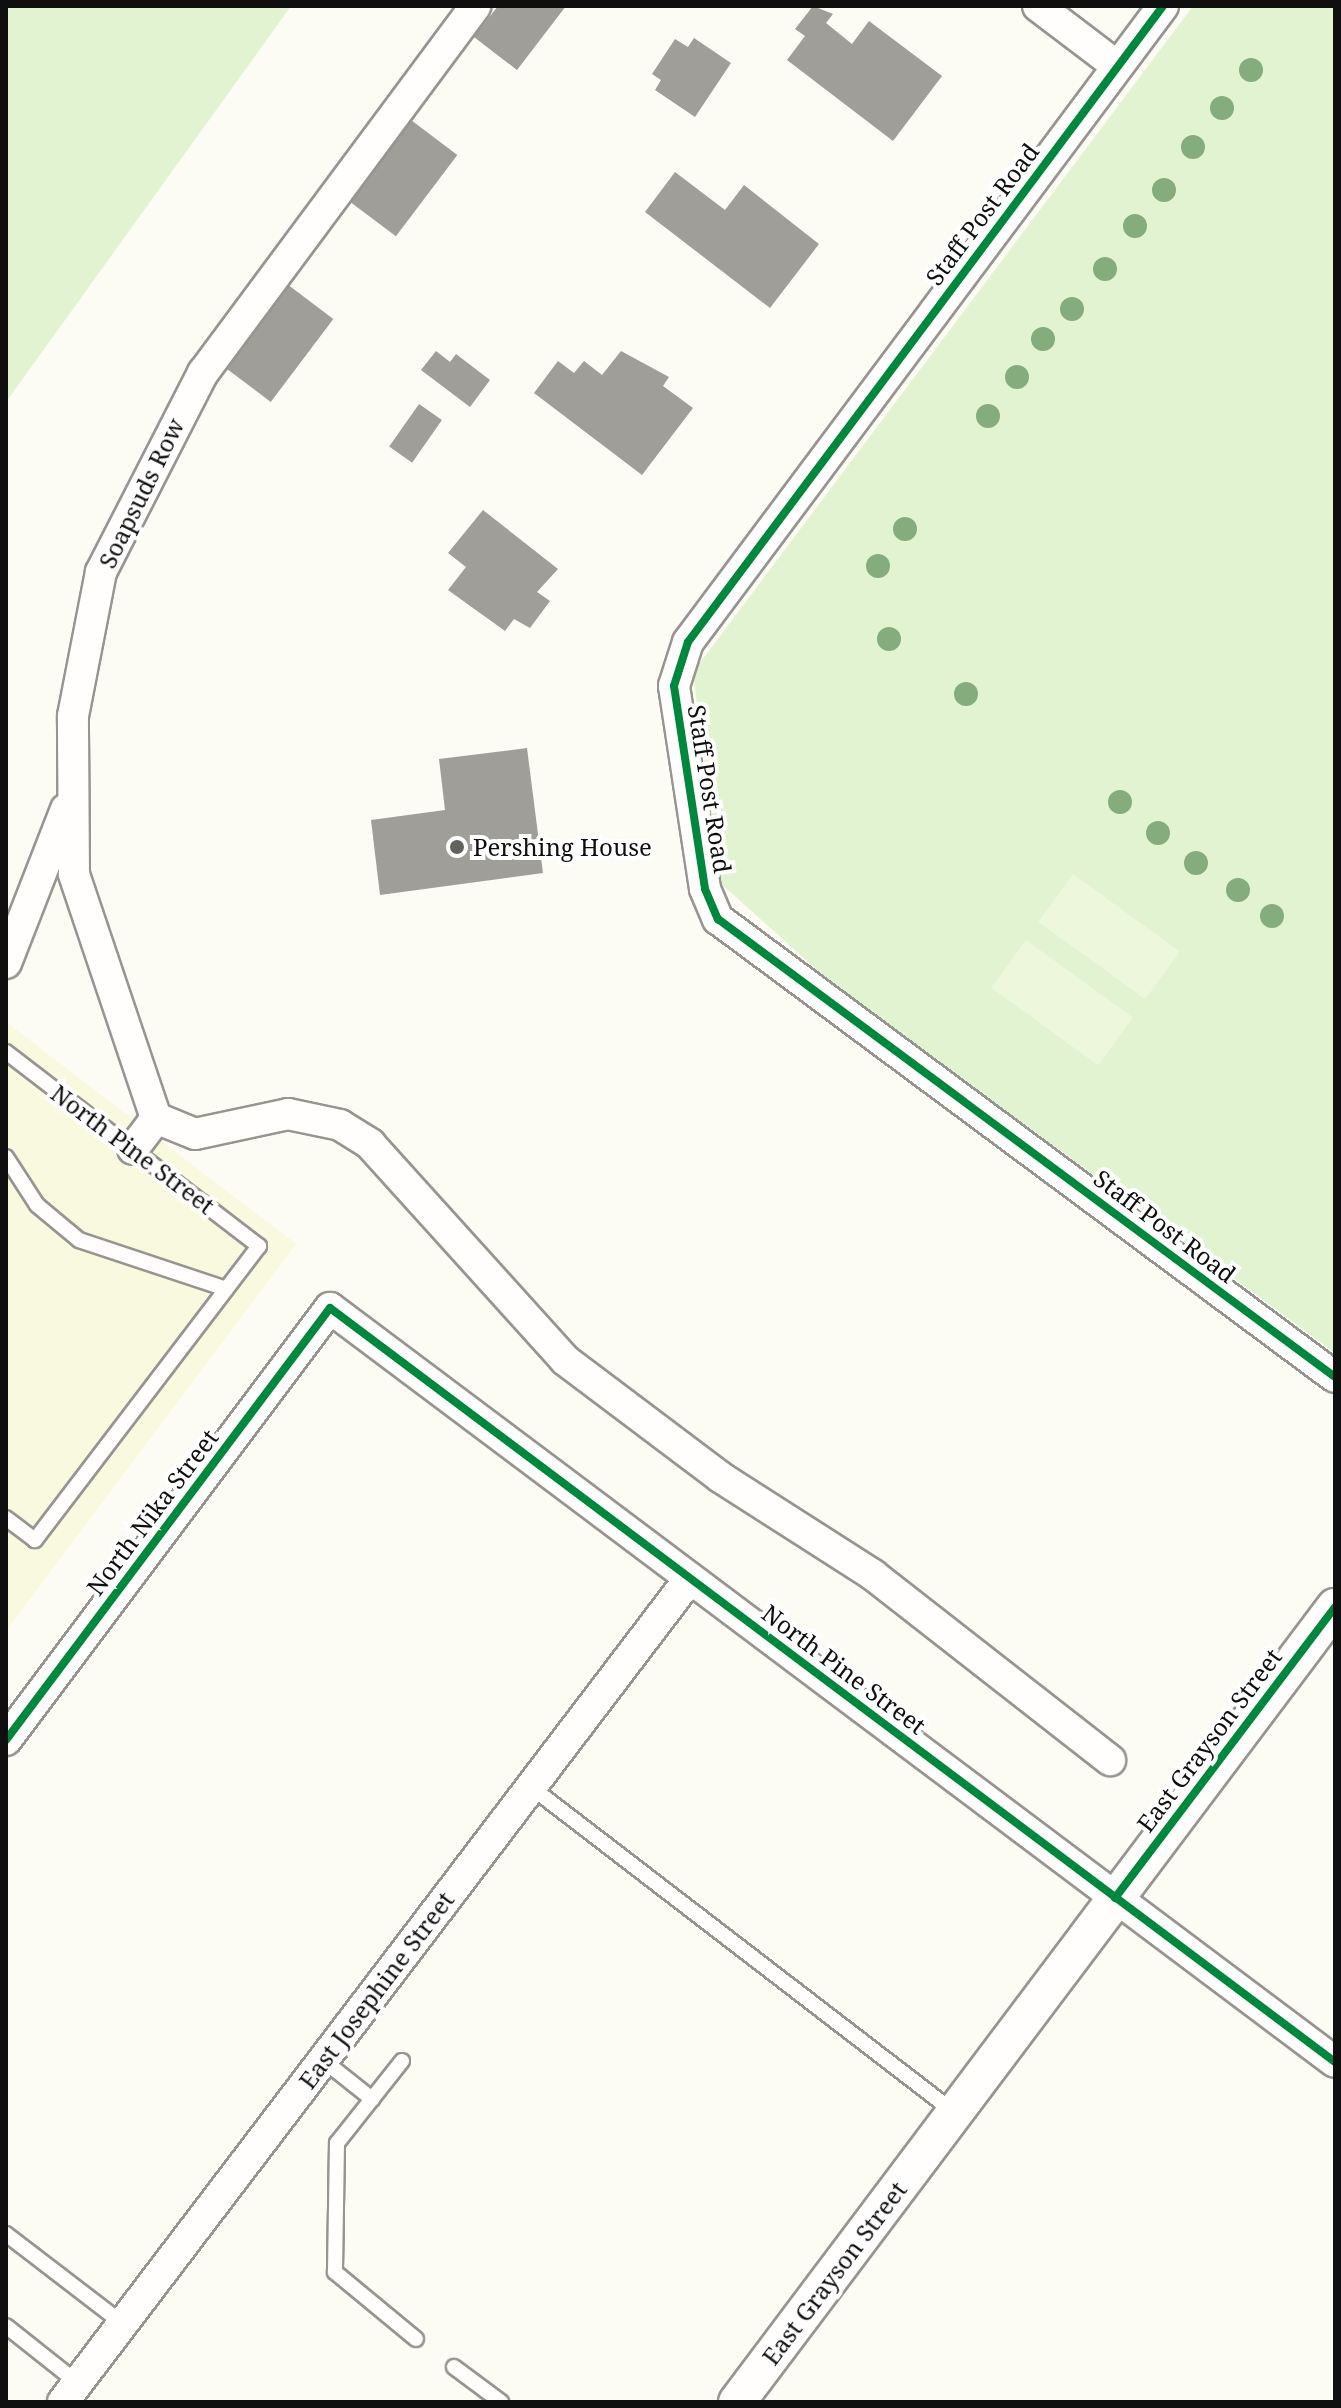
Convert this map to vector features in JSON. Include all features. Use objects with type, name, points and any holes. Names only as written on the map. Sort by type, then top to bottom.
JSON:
[{"type":"street","name":"Soapsuds Row","points":[[156,1118],[74,874],[71,796],[84,643],[101,572],[137,491],[203,373],[476,6]]},
{"type":"street","name":"Staff Post Road","points":[[1163,6],[688,642],[674,686],[705,889],[718,919],[1335,1377]]},
{"type":"street","points":[[1053,12],[1117,66]]},
{"type":"street","points":[[6,963],[71,796]]},
{"type":"street","points":[[133,1149],[156,1118],[195,1134],[288,1114],[340,1125],[370,1144],[565,1360],[720,1477],[873,1575],[1110,1760]]},
{"type":"street","name":"North Pine Street","points":[[330,1308],[1335,2062]]},
{"type":"street","name":"North Nika Street","points":[[6,1740],[330,1308]]},
{"type":"street","name":"East Josephine Street","points":[[70,2392],[690,1578]]},
{"type":"street","name":"East Grayson Street","points":[[737,2402],[1335,1607]]},
{"type":"lane","name":"North Pine Street","points":[[6,1052],[259,1246],[226,1289]]},
{"type":"lane","points":[[6,1157],[37,1205],[79,1240],[226,1289],[35,1540],[6,1518]]},
{"type":"lane","points":[[531,1787],[955,2112]]},
{"type":"lane","points":[[323,2060],[372,2099]]},
{"type":"lane","points":[[402,2061],[337,2143],[335,2272],[416,2339]]},
{"type":"lane","points":[[6,2234],[122,2323]]},
{"type":"lane","points":[[6,2326],[70,2392]]},
{"type":"lane","points":[[454,2367],[501,2402]]},
{"type":"green space","points":[[6,6],[291,6],[6,402]]},
{"type":"green space","points":[[1193,6],[1335,6],[1335,1353],[825,977],[719,882],[693,672]]},
{"type":"green space","points":[[1073,874],[1180,952],[1145,999],[1038,922]]},
{"type":"green space","points":[[1026,940],[1133,1018],[1098,1065],[991,988]]},
{"type":"green space","points":[[6,1022],[296,1244],[6,1631]]},
{"type":"building","points":[[498,6],[566,6],[517,70],[474,37]]},
{"type":"building","points":[[813,6],[833,14],[826,23],[852,44],[869,21],[942,76],[893,141],[787,60],[805,36],[795,29]]},
{"type":"building","points":[[694,38],[731,63],[695,117],[655,90],[661,80],[652,74],[675,39],[688,47]]},
{"type":"building","points":[[411,120],[457,155],[396,236],[350,201]]},
{"type":"building","points":[[675,172],[725,210],[744,185],[819,244],[770,308],[645,212]]},
{"type":"building","points":[[287,284],[333,319],[271,402],[224,367]]},
{"type":"building","points":[[436,351],[450,362],[456,354],[490,380],[470,407],[421,370]]},
{"type":"building","points":[[621,351],[669,377],[663,386],[693,408],[642,475],[534,393],[558,361],[574,373],[584,361],[602,375]]},
{"type":"building","points":[[419,404],[442,420],[412,463],[389,447]]},
{"type":"building","points":[[483,510],[558,569],[537,592],[550,601],[530,628],[514,619],[505,631],[448,590],[466,567],[448,553]]},
{"type":"building","name":"Pershing House","points":[[527,748],[543,873],[380,895],[371,820],[445,810],[439,759]]},
{"type":"cycle path","points":[[1163,6],[688,642],[674,686],[705,889],[718,919],[1335,1377]]},
{"type":"cycle path","points":[[6,1740],[330,1308],[1335,2062]]},
{"type":"cycle path","points":[[1115,1898],[1335,1607]]},
{"type":"place","name":"Pershing House","points":[[457,847]]}]
